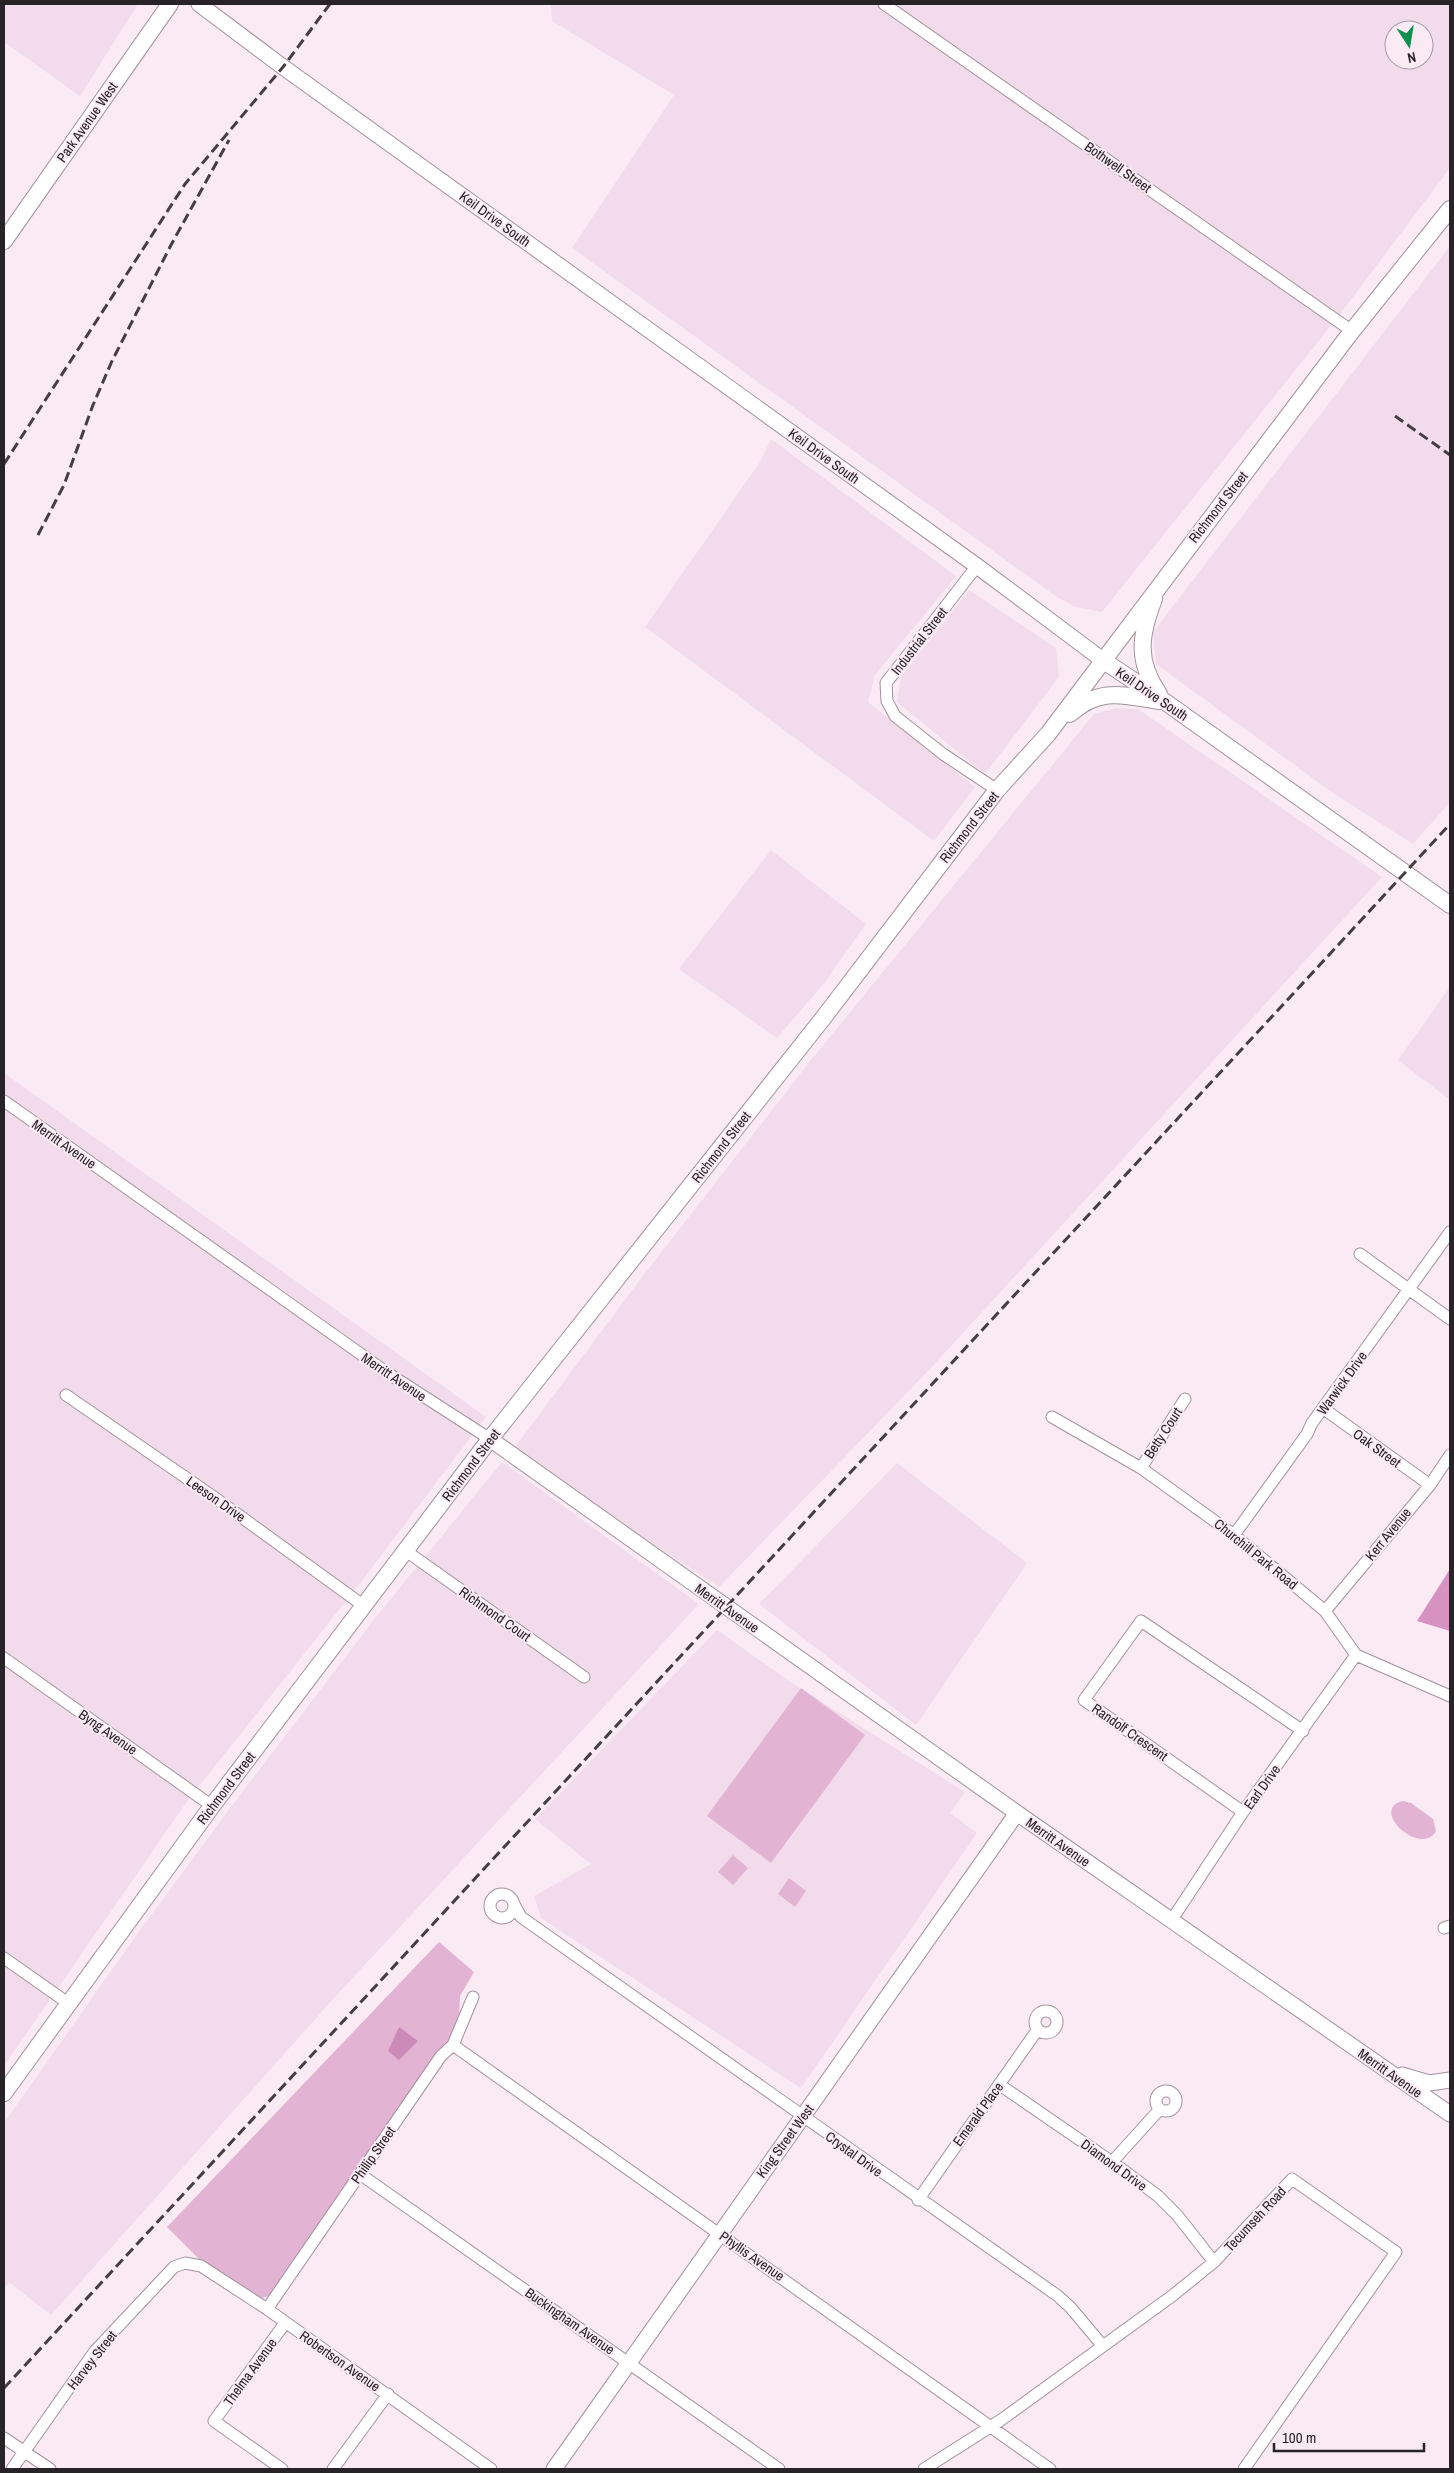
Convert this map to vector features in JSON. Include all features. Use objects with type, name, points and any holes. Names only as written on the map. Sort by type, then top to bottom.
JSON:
[{"type":"main road","name":"Park Avenue West","points":[[4,241],[170,4]]},
{"type":"main road","name":"Richmond Street","points":[[4,2093],[212,1806],[490,1439],[814,1030],[997,790],[1048,734],[1160,583],[1352,331],[1450,209]]},
{"type":"main road","points":[[1160,583],[1148,613],[1141,646],[1148,677],[1164,701]]},
{"type":"main road","name":"Keil Drive South","points":[[1104,661],[1164,701],[1450,906]]},
{"type":"main road","points":[[1048,734],[1082,703],[1106,694],[1164,701]]},
{"type":"street","name":"Keil Drive South","points":[[199,4],[283,67],[977,566],[1104,661]]},
{"type":"street","name":"Bothwell Street","points":[[884,4],[1352,331]]},
{"type":"street","name":"Industrial Street","points":[[977,566],[886,683],[887,701],[895,716],[943,754],[997,790]]},
{"type":"street","name":"Merritt Avenue","points":[[4,1101],[378,1367],[490,1439],[1016,1813],[1450,2114]]},
{"type":"street","name":"Warwick Drive","points":[[1234,1536],[1450,1232]]},
{"type":"street","points":[[1360,1254],[1450,1319]]},
{"type":"street","name":"Leeson Drive","points":[[66,1394],[212,1495],[364,1606]]},
{"type":"street","name":"Betty Court","points":[[1141,1468],[1185,1399]]},
{"type":"street","name":"Oak Street","points":[[1324,1409],[1430,1485]]},
{"type":"street","name":"Churchill Park Road","points":[[1052,1417],[1141,1468],[1234,1536],[1325,1611],[1356,1655]]},
{"type":"street","name":"Kerr Avenue","points":[[1325,1611],[1430,1485],[1450,1455]]},
{"type":"street","name":"Richmond Court","points":[[406,1551],[584,1677]]},
{"type":"street","name":"Randolf Crescent","points":[[1243,1812],[1084,1700],[1141,1621],[1303,1732]]},
{"type":"street","points":[[1356,1655],[1450,1696]]},
{"type":"street","name":"Earl Drive","points":[[1172,1921],[1243,1812],[1303,1732],[1356,1655]]},
{"type":"street","name":"Byng Avenue","points":[[4,1658],[212,1806]]},
{"type":"street","name":"King Street West","points":[[554,2469],[1016,1813]]},
{"type":"street","points":[[504,1918],[512,1913],[514,1904],[507,1894],[498,1895],[493,1899],[491,1904],[493,1913],[504,1918],[524,1919]]},
{"type":"street","name":"Crystal Drive","points":[[514,1904],[519,1915],[524,1919],[1064,2302],[1086,2323],[1102,2345]]},
{"type":"street","points":[[4,1958],[68,2003]]},
{"type":"street","name":"Phillip Street","points":[[267,2309],[441,2056],[453,2045],[473,1997]]},
{"type":"street","name":"Emerald Place","points":[[918,2200],[1038,2028]]},
{"type":"street","name":"Phyllis Avenue","points":[[453,2045],[1050,2469]]},
{"type":"street","points":[[1382,2067],[1419,2082],[1440,2083],[1450,2080]]},
{"type":"street","name":"Diamond Drive","points":[[1000,2085],[1158,2196],[1177,2215],[1214,2262]]},
{"type":"street","points":[[1112,2162],[1160,2109]]},
{"type":"street","name":"Buckingham Avenue","points":[[360,2174],[779,2469]]},
{"type":"street","name":"Tecumseh Road","points":[[924,2469],[991,2426],[1067,2373],[1102,2345],[1172,2296],[1214,2262],[1292,2179],[1396,2252],[1244,2469]]},
{"type":"street","name":"Robertson Avenue","points":[[184,2263],[202,2266],[267,2309],[491,2469]]},
{"type":"street","name":"Harvey Street","points":[[12,2469],[95,2351],[174,2267],[184,2263]]},
{"type":"street","name":"Thelma Avenue","points":[[282,2469],[214,2421],[286,2323]]},
{"type":"street","points":[[333,2469],[388,2394]]},
{"type":"street","points":[[4,2438],[50,2469]]},
{"type":"shaded area","points":[[4,4],[138,4],[80,96],[4,42]]},
{"type":"shaded area","points":[[551,4],[1450,4],[1450,168],[1341,313],[1102,612],[1075,607],[1057,597],[572,248],[674,95],[552,21]]},
{"type":"shaded area","points":[[1450,246],[1450,802],[1413,844],[1333,793],[1156,664],[1153,632]]},
{"type":"shaded area","points":[[771,439],[956,576],[875,675],[868,702],[975,787],[934,841],[645,627],[760,462]]},
{"type":"shaded area","points":[[969,590],[1056,648],[1059,677],[985,774],[897,702],[901,677]]},
{"type":"shaded area","points":[[1116,708],[1138,709],[1382,877],[928,1371],[719,1587],[614,1518],[515,1447],[642,1277],[811,1060],[1094,714]]},
{"type":"shaded area","points":[[771,850],[866,924],[825,982],[777,1038],[679,969]]},
{"type":"shaded area","points":[[1450,987],[1450,1100],[1398,1060]]},
{"type":"shaded area","points":[[4,1073],[486,1417],[358,1586],[188,1800],[4,2066]]},
{"type":"shaded area","points":[[502,1462],[699,1604],[335,1997],[51,2315],[9,2282],[4,2288],[4,2123],[135,1937],[231,1807],[376,1617]]},
{"type":"shaded area","points":[[897,1463],[1027,1563],[916,1725],[759,1604]]},
{"type":"shaded area","points":[[1450,1569],[1450,1631],[1417,1621]]},
{"type":"shaded area","points":[[717,1630],[795,1685],[965,1792],[950,1813],[977,1833],[801,2088],[541,1918],[534,1896],[591,1864],[535,1819]]},
{"type":"shaded area","points":[[801,1688],[865,1735],[771,1863],[707,1816]]},
{"type":"shaded area","points":[[1403,1801],[1411,1803],[1433,1819],[1436,1831],[1429,1838],[1420,1839],[1410,1835],[1394,1821],[1391,1813],[1394,1806]]},
{"type":"shaded area","points":[[733,1855],[748,1868],[733,1885],[718,1872]]},
{"type":"shaded area","points":[[789,1878],[806,1891],[795,1907],[778,1894]]},
{"type":"shaded area","points":[[439,1942],[474,1972],[460,1996],[459,2023],[453,2038],[269,2296],[258,2299],[201,2261],[167,2227]]},
{"type":"shaded area","points":[[399,2027],[418,2041],[399,2060],[388,2051]]},
{"type":"railway","points":[[4,464],[185,184],[283,67],[330,4]]},
{"type":"railway","points":[[38,535],[64,485],[93,405],[112,361],[171,245],[229,140]]},
{"type":"railway","points":[[1395,416],[1450,455]]},
{"type":"railway","points":[[4,2388],[1450,824]]}]
